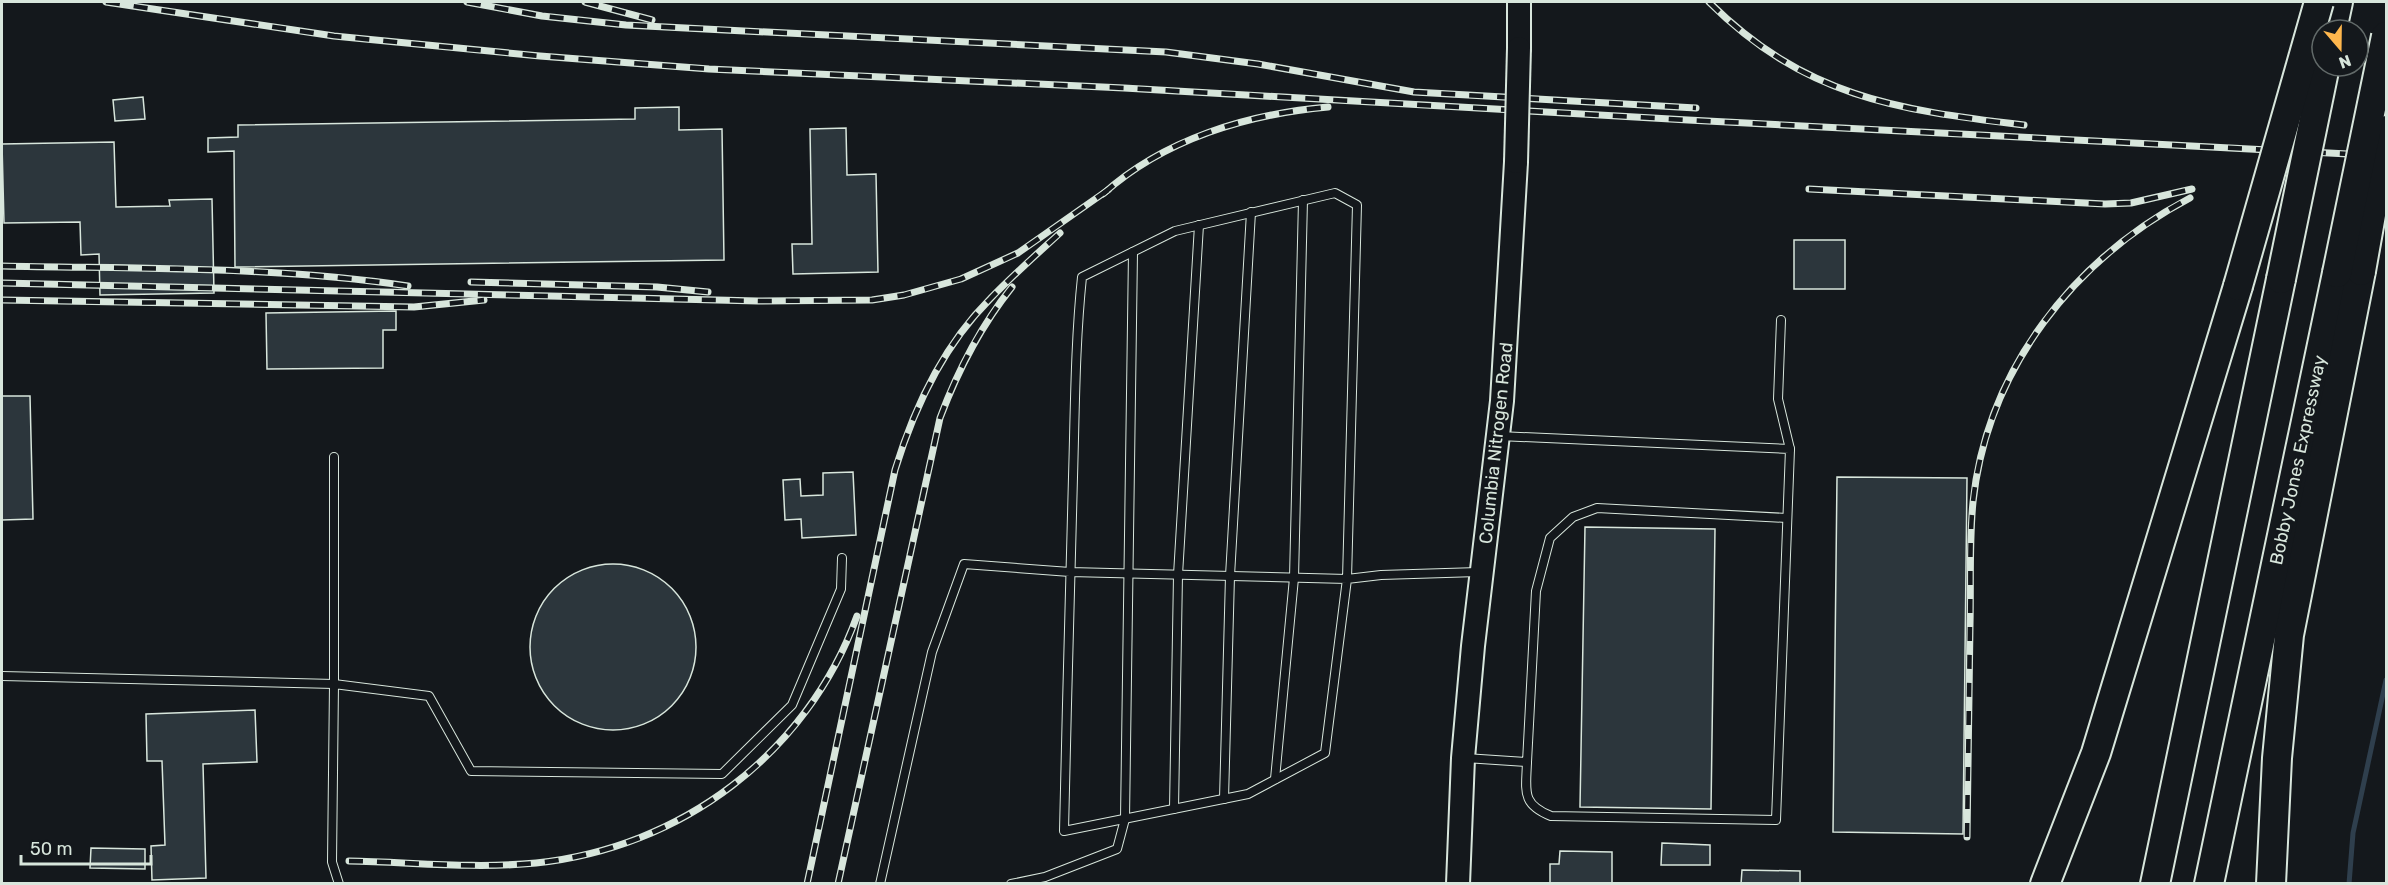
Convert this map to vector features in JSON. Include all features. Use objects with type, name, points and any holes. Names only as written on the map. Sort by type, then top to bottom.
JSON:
[{"type":"highway","points":[[2045,884],[2096,753],[2238,286],[2319,2]]},
{"type":"highway","points":[[2335,18],[2338,2]]},
{"type":"highway","name":"Bobby Jones Expressway","points":[[2209,884],[2349,272],[2386,36]]},
{"type":"highway","points":[[2155,884],[2323,78]]},
{"type":"highway","points":[[2271,884],[2277,758],[2289,635],[2349,272],[2386,130]]},
{"type":"street","name":"Columbia Nitrogen Road","points":[[1458,884],[1463,758],[1473,646],[1498,436],[1508,325],[1516,162],[1519,2]]},
{"type":"lane","points":[[1335,193],[1357,205],[1347,579],[1325,753],[1248,794],[1064,831],[1078,315],[1082,278],[1175,231],[1251,212],[1335,193]]},
{"type":"lane","points":[[1275,779],[1294,578],[1303,200]]},
{"type":"lane","points":[[1224,799],[1230,576],[1251,212]]},
{"type":"lane","points":[[1174,809],[1178,575],[1199,225]]},
{"type":"lane","points":[[1011,884],[1045,877],[1117,849],[1125,819],[1133,252]]},
{"type":"lane","points":[[1781,320],[1778,399],[1790,449],[1776,820],[1551,816],[1530,804],[1526,795],[1536,591],[1550,538],[1573,517],[1597,508],[1787,518]]},
{"type":"lane","points":[[1498,436],[1790,449]]},
{"type":"lane","points":[[334,457],[332,862],[339,884]]},
{"type":"lane","points":[[2,676],[334,684],[429,696],[471,771],[722,774],[792,705],[841,589],[842,558]]},
{"type":"lane","points":[[880,884],[932,652],[964,564],[1070,572],[1347,579],[1381,575],[1483,572]]},
{"type":"lane","points":[[1463,758],[1527,762]]},
{"type":"building","points":[[143,97],[145,119],[115,121],[113,100]]},
{"type":"building","points":[[679,107],[679,130],[722,129],[724,260],[235,267],[234,151],[208,152],[208,138],[238,137],[238,125],[635,119],[635,108]]},
{"type":"building","points":[[846,128],[847,175],[876,174],[878,272],[793,274],[792,244],[812,244],[810,129]]},
{"type":"building","points":[[114,142],[116,207],[170,206],[169,200],[212,199],[214,293],[100,295],[99,254],[81,255],[80,222],[4,223],[2,144]]},
{"type":"building","points":[[1794,240],[1845,240],[1845,289],[1794,289]]},
{"type":"building","points":[[396,311],[396,330],[383,330],[383,368],[267,369],[266,313]]},
{"type":"building","points":[[2,396],[30,396],[33,519],[2,520]]},
{"type":"building","points":[[853,472],[856,535],[802,538],[801,519],[785,520],[783,480],[800,479],[801,496],[823,495],[823,473]]},
{"type":"building","points":[[1837,477],[1967,478],[1963,834],[1833,832]]},
{"type":"building","points":[[1585,527],[1715,529],[1711,809],[1580,807]]},
{"type":"building","points":[[613,564],[629,565],[645,570],[672,588],[690,615],[695,631],[695,663],[690,679],[672,706],[645,724],[629,729],[613,730],[597,729],[581,724],[554,706],[536,679],[531,663],[530,647],[531,631],[536,615],[554,588],[581,570],[597,565]]},
{"type":"building","points":[[255,710],[257,762],[203,764],[206,878],[152,880],[151,846],[165,845],[162,761],[147,761],[146,714]]},
{"type":"building","points":[[1662,843],[1710,845],[1710,865],[1661,865]]},
{"type":"building","points":[[91,848],[145,849],[145,869],[90,868]]},
{"type":"building","points":[[1560,851],[1612,852],[1612,884],[1550,884],[1550,864],[1559,864]]},
{"type":"building","points":[[1742,870],[1800,871],[1800,884],[1741,884]]},
{"type":"waterway","points":[[2349,884],[2353,833],[2386,680]]},
{"type":"railway","points":[[106,2],[334,36],[540,56],[709,69],[1124,88],[2386,156]]},
{"type":"railway","points":[[467,2],[542,16],[626,25],[1166,52],[1258,64],[1414,92],[1696,108]]},
{"type":"railway","points":[[585,2],[652,20]]},
{"type":"railway","points":[[1709,2],[1745,34],[1780,59],[1816,78],[1854,93],[1934,113],[2024,125]]},
{"type":"railway","points":[[1103,194],[1153,158],[1208,132],[1268,116],[1328,107]]},
{"type":"railway","points":[[1809,189],[2105,204],[2131,203],[2192,189]]},
{"type":"railway","points":[[2,283],[758,301],[872,300],[904,295],[961,279],[1018,253],[1108,190]]},
{"type":"railway","points":[[1967,837],[1973,502],[1982,453],[1996,407],[2017,363],[2043,323],[2074,286],[2109,253],[2148,223],[2190,198]]},
{"type":"railway","points":[[807,884],[895,470],[911,424],[932,378],[958,336],[990,299],[1060,233]]},
{"type":"railway","points":[[2,266],[256,272],[408,286]]},
{"type":"railway","points":[[471,282],[657,287],[708,292]]},
{"type":"railway","points":[[838,884],[940,418],[971,350],[1012,287]]},
{"type":"railway","points":[[2,300],[414,307],[484,300]]},
{"type":"railway","points":[[349,861],[466,865],[536,863],[589,854],[640,837],[688,815],[732,786],[772,751],[806,711],[835,666],[857,616]]}]
